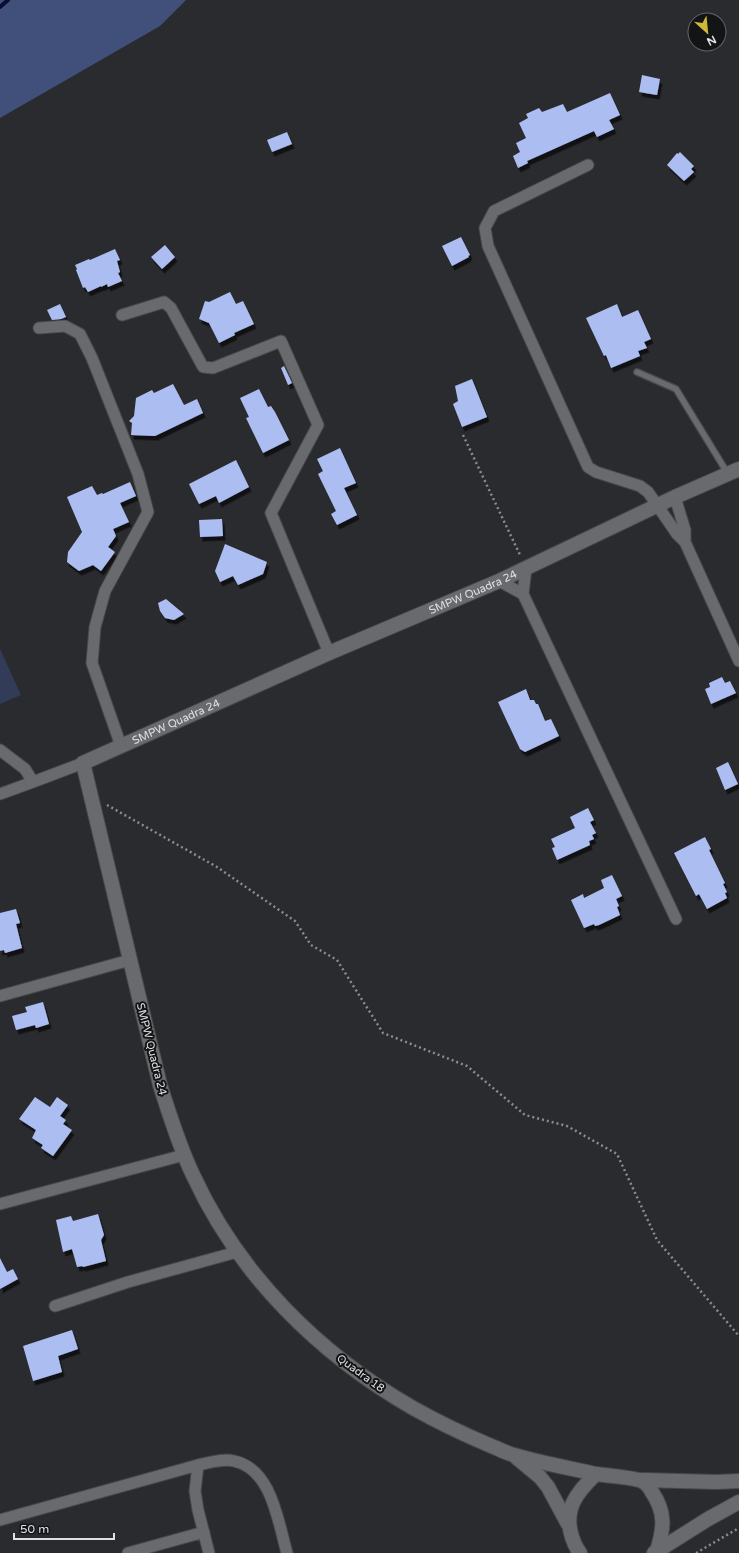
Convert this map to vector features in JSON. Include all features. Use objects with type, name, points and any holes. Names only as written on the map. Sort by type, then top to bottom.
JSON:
[{"type":"street","points":[[588,165],[494,211],[485,228],[488,246],[588,467],[596,472],[640,486],[648,492],[656,506],[677,534],[685,542],[739,661]]},
{"type":"street","points":[[122,315],[164,302],[171,308],[203,367],[213,368],[281,341],[318,425],[271,513],[329,653]]},
{"type":"street","points":[[39,328],[65,326],[80,334],[92,358],[138,474],[148,512],[104,591],[95,626],[92,663],[121,746]]},
{"type":"street","name":"SMPW Quadra 24","points":[[237,1252],[222,1230],[207,1203],[184,1155],[160,1085],[83,763],[329,653],[499,581],[656,506],[733,472]]},
{"type":"street","points":[[675,498],[685,530],[685,542]]},
{"type":"street","points":[[526,568],[523,594],[676,919]]},
{"type":"street","points":[[499,581],[523,594]]},
{"type":"street","points":[[0,750],[25,769],[33,782]]},
{"type":"street","points":[[0,794],[83,763]]},
{"type":"street","points":[[0,996],[130,960]]},
{"type":"street","points":[[0,1204],[184,1155]]},
{"type":"street","points":[[54,1306],[128,1282],[237,1252]]},
{"type":"street","name":"Quadra 18","points":[[237,1252],[259,1280],[295,1319],[348,1366],[396,1398],[432,1419],[514,1455]]},
{"type":"street","points":[[514,1455],[596,1474],[642,1480],[717,1482],[739,1481]]},
{"type":"street","points":[[514,1455],[540,1477],[548,1487],[568,1524],[577,1551]]},
{"type":"street","points":[[0,1520],[198,1465],[221,1460],[233,1460],[252,1468],[267,1488],[272,1499],[287,1553]]},
{"type":"street","points":[[198,1465],[195,1491],[209,1553]]},
{"type":"street","points":[[568,1524],[570,1508],[574,1500],[586,1483],[596,1474]]},
{"type":"street","points":[[642,1480],[652,1492],[661,1509],[663,1526],[656,1552]]},
{"type":"street","points":[[656,1552],[708,1519],[739,1502]]},
{"type":"street","points":[[128,1553],[204,1532]]},
{"type":"lane","points":[[637,372],[676,389],[733,472]]},
{"type":"path","points":[[463,435],[526,568]]},
{"type":"path","points":[[91,795],[217,867],[295,921],[311,945],[337,960],[384,1033],[467,1066],[525,1115],[566,1126],[617,1154],[657,1240],[739,1336]]},
{"type":"path","points":[[696,1553],[739,1528]]},
{"type":"shaded area","points":[[0,0],[186,0],[160,26],[0,118]]},
{"type":"shaded area","points":[[0,649],[21,695],[0,704]]},
{"type":"building","points":[[642,75],[660,79],[657,95],[639,92]]},
{"type":"building","points":[[610,93],[620,115],[609,120],[614,129],[597,137],[594,131],[527,161],[528,163],[518,168],[513,156],[520,152],[516,143],[526,138],[519,123],[528,118],[526,114],[539,108],[542,112],[563,104],[567,112]]},
{"type":"building","points":[[287,132],[292,144],[272,152],[267,140]]},
{"type":"building","points":[[680,152],[694,166],[691,169],[694,172],[684,181],[667,165],[677,153],[678,154]]},
{"type":"building","points":[[461,237],[470,255],[452,266],[442,246]]},
{"type":"building","points":[[165,245],[175,257],[162,269],[151,257]]},
{"type":"building","points":[[115,249],[120,260],[117,261],[120,272],[118,273],[122,281],[108,287],[107,284],[88,292],[85,287],[83,288],[75,265]]},
{"type":"building","points":[[230,292],[236,304],[243,301],[254,324],[234,333],[235,335],[219,343],[209,323],[199,319],[205,301],[209,302]]},
{"type":"building","points":[[60,304],[66,317],[52,320],[47,310]]},
{"type":"building","points":[[617,304],[622,317],[638,310],[651,339],[644,342],[647,348],[638,351],[640,356],[611,368],[606,355],[604,356],[586,318]]},
{"type":"building","points":[[284,366],[292,383],[288,385],[281,368]]},
{"type":"building","points":[[472,379],[487,417],[462,427],[453,404],[458,401],[455,386]]},
{"type":"building","points":[[173,384],[184,405],[197,399],[203,413],[155,436],[131,435],[132,423],[129,421],[134,416],[136,398],[152,390],[154,393]]},
{"type":"building","points":[[259,389],[268,407],[271,406],[275,412],[289,440],[263,453],[246,418],[249,417],[240,398]]},
{"type":"building","points":[[340,448],[356,483],[344,488],[357,515],[337,525],[331,514],[336,511],[318,474],[323,471],[317,459]]},
{"type":"building","points":[[236,460],[249,487],[219,503],[216,496],[199,504],[189,484]]},
{"type":"building","points":[[130,482],[136,496],[120,503],[129,522],[113,529],[116,536],[108,547],[115,552],[101,571],[93,565],[79,571],[67,562],[68,552],[82,532],[67,497],[92,486],[97,495],[103,494]]},
{"type":"building","points":[[222,519],[223,536],[200,537],[199,520]]},
{"type":"building","points":[[225,544],[267,562],[263,574],[238,585],[233,576],[220,582],[215,571]]},
{"type":"building","points":[[166,599],[184,614],[174,620],[165,618],[160,611],[158,603]]},
{"type":"building","points":[[722,677],[725,683],[730,681],[736,693],[711,704],[705,689],[710,687],[709,683]]},
{"type":"building","points":[[526,689],[530,700],[534,700],[536,704],[538,704],[545,721],[551,719],[559,736],[525,752],[520,749],[498,702]]},
{"type":"building","points":[[728,762],[738,784],[725,790],[716,768]]},
{"type":"building","points":[[588,808],[594,820],[590,822],[596,833],[592,835],[594,839],[589,841],[590,845],[557,860],[552,848],[555,847],[551,839],[575,828],[570,817]]},
{"type":"building","points":[[705,837],[711,849],[709,850],[725,883],[723,884],[727,892],[725,893],[727,898],[707,909],[699,894],[696,896],[674,853]]},
{"type":"building","points":[[612,875],[622,896],[616,899],[619,906],[617,907],[620,915],[599,925],[595,926],[594,924],[584,928],[571,900],[583,894],[584,898],[604,888],[601,880]]},
{"type":"building","points":[[16,909],[20,923],[16,924],[22,948],[5,953],[4,950],[0,951],[0,913]]},
{"type":"building","points":[[43,1002],[49,1024],[36,1028],[35,1025],[16,1030],[12,1016],[27,1012],[25,1007]]},
{"type":"building","points":[[35,1097],[50,1107],[57,1097],[68,1105],[60,1116],[66,1120],[63,1124],[72,1130],[53,1156],[41,1148],[43,1145],[32,1138],[36,1130],[19,1119]]},
{"type":"building","points":[[98,1214],[104,1235],[101,1240],[106,1261],[83,1267],[77,1267],[72,1249],[63,1252],[56,1220],[71,1216],[73,1221]]},
{"type":"building","points":[[0,1258],[7,1272],[13,1269],[18,1279],[0,1289]]},
{"type":"building","points":[[72,1330],[78,1349],[58,1356],[62,1372],[33,1381],[23,1346]]},
{"type":"waterway","points":[[0,7],[8,0]]}]
